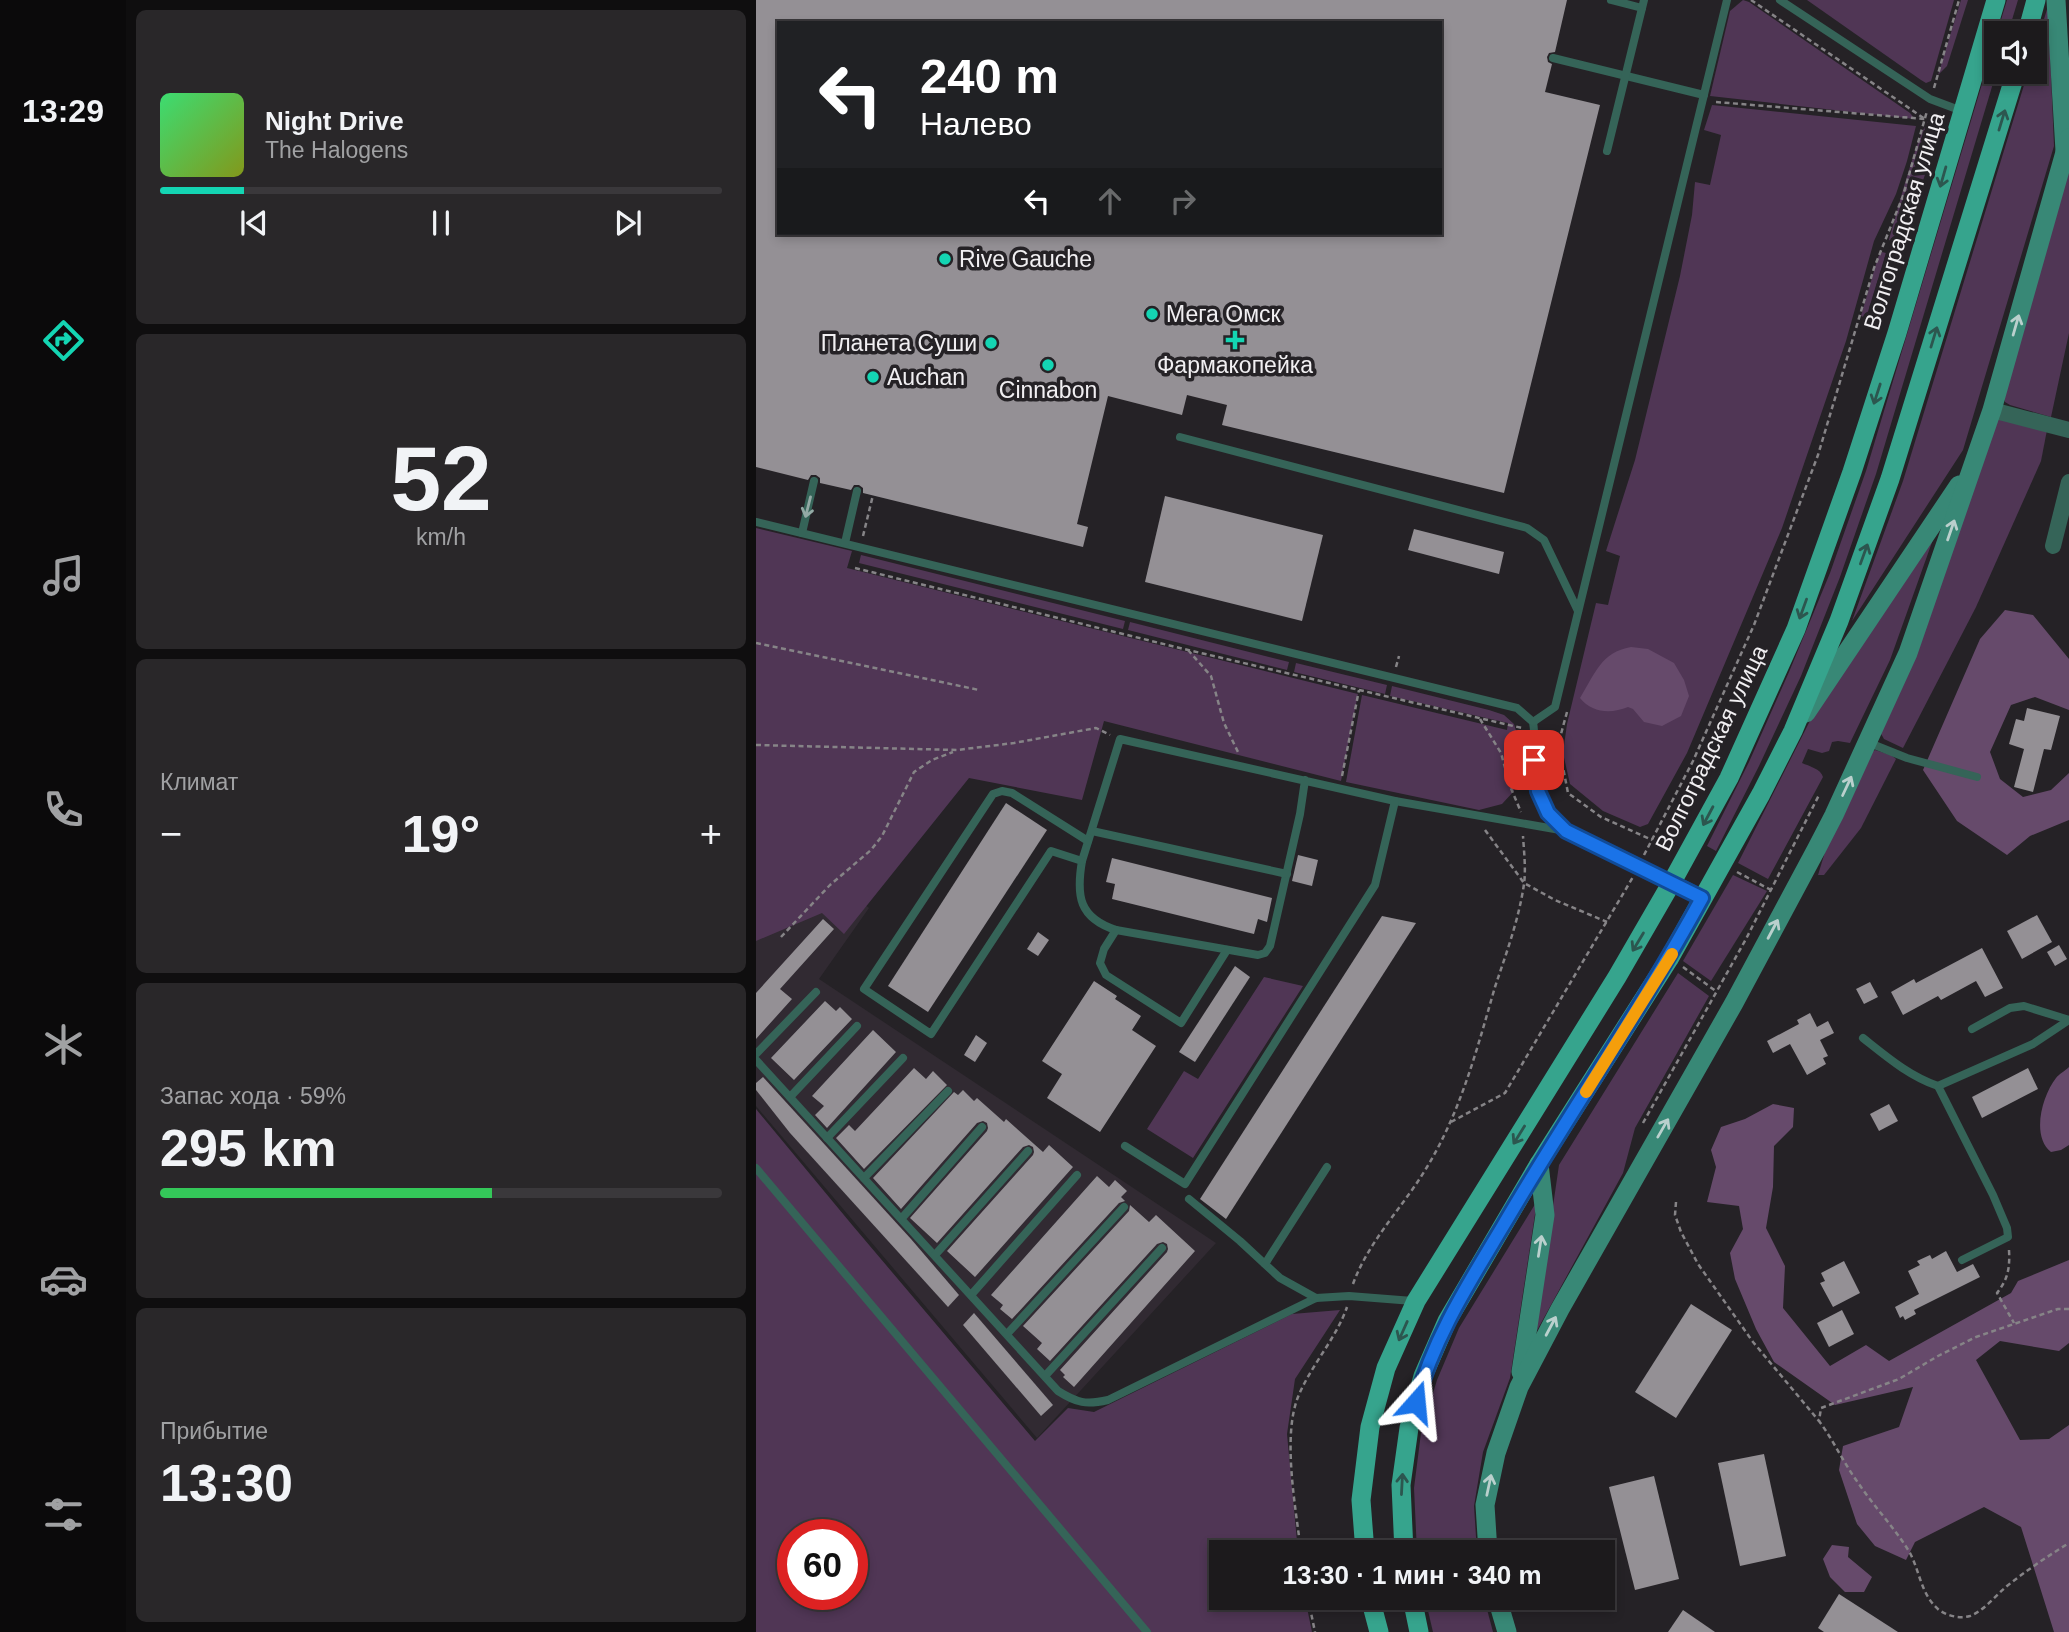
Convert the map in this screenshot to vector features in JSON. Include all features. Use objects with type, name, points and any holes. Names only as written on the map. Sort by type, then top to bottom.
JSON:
[{"type":"main road","name":"Волгоградская улица","points":[[1364,1540],[1361,1500],[1370,1427],[1386,1368],[1416,1301],[1617,978],[1672,882],[1729,778],[1796,629],[1885,371],[1996,0]]},
{"type":"main road","points":[[2030,21],[2036,0]]},
{"type":"main road","points":[[1487,1540],[1485,1505],[1496,1453],[1519,1387],[1560,1308],[1734,1003],[1834,815],[1908,653],[1992,410],[2067,145],[2056,0]]},
{"type":"main road","points":[[1793,731],[1839,621],[1890,479],[2012,84]]},
{"type":"main road","points":[[1403,1540],[1401,1485],[1409,1428],[1423,1376],[1447,1321],[1539,1164],[1648,994],[1793,731],[1975,460]]},
{"type":"main road","points":[[1519,1387],[1545,1215],[1539,1164]]},
{"type":"main road","points":[[1373,1610],[1379,1632]]},
{"type":"main road","points":[[1414,1610],[1419,1632]]},
{"type":"main road","points":[[1500,1610],[1506,1631]]},
{"type":"street","points":[[1992,410],[2069,430]]},
{"type":"street","points":[[2053,546],[2069,482]]},
{"type":"street","points":[[1672,882],[1702,898]]},
{"type":"lane","points":[[1607,151],[1643,4],[1611,0]]},
{"type":"lane","points":[[1534,726],[1555,707],[1727,0]]},
{"type":"lane","points":[[1780,0],[1930,99],[1962,111]]},
{"type":"lane","points":[[1553,58],[1704,95]]},
{"type":"lane","points":[[1180,437],[1527,528],[1544,540],[1578,611]]},
{"type":"lane","points":[[802,533],[814,481]]},
{"type":"lane","points":[[845,543],[857,491]]},
{"type":"lane","points":[[756,522],[1517,708],[1534,726],[1538,791],[1548,813],[1566,831],[1672,882]]},
{"type":"lane","points":[[1305,780],[1287,874],[1270,946],[1265,953],[1258,955],[1116,929],[1100,924],[1087,912],[1080,897],[1079,876],[1119,739],[1305,780],[1395,801],[1566,831]]},
{"type":"lane","points":[[1867,742],[1907,758],[1977,777]]},
{"type":"lane","points":[[1082,861],[1051,851],[931,1034],[864,989],[993,794],[1002,791],[1012,793],[1088,841]]},
{"type":"lane","points":[[1125,1146],[1185,1184],[1375,885],[1395,801]]},
{"type":"lane","points":[[1093,831],[1287,874]]},
{"type":"lane","points":[[1116,929],[1104,949],[1100,963],[1106,975],[1181,1023],[1227,950]]},
{"type":"lane","points":[[756,1055],[816,992]]},
{"type":"lane","points":[[1972,1029],[2010,1008],[2024,1006],[2069,1020]]},
{"type":"lane","points":[[1938,1086],[2033,1044],[2069,1020]]},
{"type":"lane","points":[[790,1097],[857,1026]]},
{"type":"lane","points":[[1863,1038],[1919,1079],[1938,1086],[1993,1195],[2008,1237],[1962,1260]]},
{"type":"lane","points":[[827,1138],[903,1058]]},
{"type":"lane","points":[[756,1060],[1058,1391],[1072,1400],[1090,1404],[1108,1400],[1316,1298],[1349,1296],[1416,1301]]},
{"type":"lane","points":[[864,1178],[948,1091]]},
{"type":"lane","points":[[902,1219],[982,1127]]},
{"type":"lane","points":[[935,1255],[1028,1151]]},
{"type":"lane","points":[[1265,1264],[1326,1167]]},
{"type":"lane","points":[[756,1168],[1147,1632]]},
{"type":"lane","points":[[971,1295],[1077,1175]]},
{"type":"lane","points":[[1189,1199],[1280,1279],[1316,1298]]},
{"type":"lane","points":[[1007,1334],[1124,1207]]},
{"type":"lane","points":[[1045,1376],[1162,1248]]},
{"type":"path","points":[[1751,0],[1925,119]]},
{"type":"path","points":[[1451,1122],[1505,1093],[1639,866],[1693,761],[1754,625],[1818,455],[1874,268],[1903,196],[1959,0]]},
{"type":"path","points":[[1704,95],[1712,102],[1925,119]]},
{"type":"path","points":[[863,536],[873,495]]},
{"type":"path","points":[[855,568],[1480,719],[1534,726]]},
{"type":"path","points":[[756,643],[979,690]]},
{"type":"path","points":[[1188,650],[1211,676],[1224,723],[1246,767]]},
{"type":"path","points":[[1340,788],[1359,690]]},
{"type":"path","points":[[1568,708],[1561,733],[1560,752],[1568,793],[1601,817],[1652,840]]},
{"type":"path","points":[[1300,1540],[1292,1465],[1292,1420],[1298,1398],[1314,1365],[1338,1328],[1358,1271],[1391,1217],[1429,1164],[1451,1122],[1468,1079],[1515,923],[1524,883],[1523,823],[1502,753],[1480,719]]},
{"type":"path","points":[[756,745],[957,750],[1096,728],[1119,739]]},
{"type":"path","points":[[781,937],[830,885],[871,850],[882,836],[914,772],[932,760],[957,750]]},
{"type":"path","points":[[1643,1123],[1771,890],[1818,795]]},
{"type":"path","points":[[1474,815],[1524,883],[1555,900],[1607,922]]},
{"type":"path","points":[[1737,872],[1771,890]]},
{"type":"path","points":[[1683,967],[1726,998]]},
{"type":"path","points":[[1676,1202],[1675,1215],[1678,1224],[1698,1264],[1752,1342],[1819,1421],[1859,1485],[1897,1532],[1912,1557],[1928,1597],[1939,1609],[1952,1616],[1967,1617],[1982,1610],[2007,1587],[2069,1543]]},
{"type":"path","points":[[2008,1237],[2007,1281],[1997,1293],[2014,1323]]},
{"type":"path","points":[[1819,1421],[1821,1408],[1899,1379],[1976,1337],[2058,1309],[2069,1309]]},
{"type":"path","points":[[1310,1610],[1315,1632]]},
{"type":"shaded area","points":[[1743,0],[1915,119],[1710,96],[1730,11]]},
{"type":"shaded area","points":[[1807,0],[1954,0],[1931,81],[1926,83],[1921,80]]},
{"type":"shaded area","points":[[1961,0],[1968,0],[1947,66],[1938,75]]},
{"type":"shaded area","points":[[2007,0],[2018,0],[2012,21],[2001,21]]},
{"type":"shaded area","points":[[2048,6],[2054,146],[1963,450],[1852,621],[1903,481],[2024,84],[2047,84],[2047,21],[2043,21]]},
{"type":"shaded area","points":[[1984,77],[1984,84],[1993,84],[1876,474],[1840,577],[1801,676],[1716,851],[1707,846],[1749,762],[1789,672],[1830,573],[1866,471]]},
{"type":"shaded area","points":[[1712,105],[1916,126],[1896,194],[1874,241],[1846,341],[1782,528],[1687,753],[1648,824],[1640,827],[1603,811],[1570,784],[1563,753],[1567,724],[1596,603],[1608,605],[1620,556],[1606,551],[1635,460],[1680,276],[1692,215],[1695,182],[1710,185],[1721,135],[1704,130]]},
{"type":"shaded area","points":[[1931,117],[1934,128],[1930,160],[1897,241],[1893,242],[1889,240],[1908,174],[1920,138]]},
{"type":"shaded area","points":[[2069,163],[2069,333],[2051,417],[2010,405],[2005,402],[2002,392]]},
{"type":"shaded area","points":[[1882,252],[1886,253],[1866,318],[1861,316],[1878,257]]},
{"type":"shaded area","points":[[1997,419],[2047,430],[2041,461],[1976,607],[1903,748],[1884,739],[1880,732]]},
{"type":"shaded area","points":[[1941,517],[1890,660],[1850,743],[1832,742],[1829,751],[1822,753],[1808,749],[1802,763],[1817,770],[1823,777],[1768,879],[1738,863],[1822,697]]},
{"type":"shaded area","points":[[756,528],[852,551],[847,568],[1358,694],[1341,781],[1104,721],[1082,800],[969,778],[844,934],[822,913],[756,941]]},
{"type":"shaded area","points":[[861,555],[1125,621],[1123,629],[859,563]]},
{"type":"shaded area","points":[[2005,610],[2033,615],[2069,659],[2069,710],[2035,697],[2011,705],[1990,752],[2000,779],[2023,797],[2051,790],[2069,773],[2069,820],[2030,836],[2007,855],[1957,821],[1923,770],[1980,639]]},
{"type":"shaded area","points":[[1130,622],[1289,662],[1287,670],[1128,630]]},
{"type":"shaded area","points":[[1631,647],[1648,649],[1674,663],[1689,696],[1681,716],[1662,726],[1644,722],[1628,707],[1602,711],[1590,707],[1580,698],[1606,659]]},
{"type":"shaded area","points":[[1296,663],[1387,685],[1385,694],[1294,672]]},
{"type":"shaded area","points":[[1392,686],[1489,710],[1504,715],[1514,724],[1517,734],[1514,791],[1502,804],[1479,810],[1346,782],[1362,695],[1507,730],[1508,723],[1390,696]]},
{"type":"shaded area","points":[[1875,750],[1896,759],[1861,828],[1824,875],[1818,875],[1832,829],[1868,755]]},
{"type":"shaded area","points":[[810,858],[869,908],[819,979],[1216,1243],[1037,1438],[756,1106],[756,917]]},
{"type":"shaded area","points":[[1733,875],[1767,891],[1711,981],[1683,961]]},
{"type":"shaded area","points":[[1678,973],[1709,996],[1635,1128],[1623,1173],[1534,1336],[1559,1165]]},
{"type":"shaded area","points":[[1264,977],[1303,986],[1193,1158],[1147,1129],[1184,1071],[1198,1079]]},
{"type":"shaded area","points":[[2069,1067],[2069,1145],[2051,1152],[2041,1136],[2043,1105],[2056,1078]]},
{"type":"shaded area","points":[[1773,1104],[1794,1108],[1793,1127],[1774,1146],[1773,1187],[1766,1228],[1785,1266],[1783,1308],[1830,1366],[1866,1345],[1889,1361],[2011,1293],[2018,1281],[2069,1260],[2069,1343],[2059,1351],[2000,1341],[1976,1360],[2020,1440],[2049,1439],[2069,1425],[2069,1632],[2054,1632],[2021,1527],[1984,1507],[1915,1542],[1906,1560],[1875,1546],[1857,1524],[1839,1470],[1843,1446],[1899,1427],[1913,1387],[1835,1405],[1774,1362],[1756,1329],[1735,1279],[1730,1253],[1743,1229],[1739,1206],[1707,1202],[1716,1167],[1711,1150],[1721,1127],[1745,1119]]},
{"type":"shaded area","points":[[756,1109],[1035,1441],[1068,1408],[1094,1412],[1292,1314],[1340,1310],[1295,1379],[1287,1434],[1297,1540],[1209,1540],[1209,1610],[1307,1610],[1312,1632],[756,1632]]},
{"type":"shaded area","points":[[1537,1201],[1510,1378],[1483,1452],[1474,1506],[1476,1540],[1416,1540],[1414,1488],[1421,1433],[1437,1380],[1459,1328]]},
{"type":"shaded area","points":[[1832,1545],[1849,1547],[1848,1557],[1872,1577],[1864,1592],[1845,1592],[1830,1577],[1823,1559]]},
{"type":"shaded area","points":[[1428,1610],[1487,1610],[1493,1632],[1433,1632]]},
{"type":"building","name":"Мега Омск","points":[[756,0],[1567,0],[1555,52],[1549,53],[1547,57],[1552,64],[1545,92],[1600,105],[1504,493],[1222,425],[1227,405],[1187,395],[1182,415],[1108,396],[1077,524],[1088,527],[1083,547],[863,493],[863,488],[859,485],[854,485],[851,490],[820,483],[820,478],[816,475],[811,475],[808,480],[756,467]]},
{"type":"building","points":[[1165,496],[1323,535],[1302,621],[1145,582]]},
{"type":"building","points":[[1414,529],[1504,552],[1499,574],[1408,550]]},
{"type":"building","points":[[2027,708],[2060,716],[2051,750],[2044,749],[2033,792],[2014,787],[2024,749],[2009,744],[2016,719],[2024,721]]},
{"type":"building","points":[[1006,803],[1047,830],[928,1012],[888,986]]},
{"type":"building","points":[[1298,855],[1318,860],[1312,886],[1292,881]]},
{"type":"building","points":[[1112,858],[1272,898],[1267,922],[1258,919],[1254,934],[1112,899],[1115,884],[1106,882]]},
{"type":"building","points":[[2037,915],[2052,942],[2022,959],[2007,931]]},
{"type":"building","points":[[1382,916],[1416,923],[1226,1219],[1200,1199]]},
{"type":"building","points":[[823,919],[834,929],[780,989],[792,999],[756,1039],[756,993]]},
{"type":"building","points":[[1038,932],[1049,940],[1038,956],[1027,949]]},
{"type":"building","points":[[2059,945],[2067,959],[2055,966],[2047,952]]},
{"type":"building","points":[[1982,948],[2003,988],[1985,997],[1976,981],[1941,1000],[1938,996],[1903,1015],[1891,992],[1914,979],[1916,983]]},
{"type":"building","points":[[1235,966],[1250,977],[1195,1062],[1179,1052]]},
{"type":"building","points":[[1094,981],[1141,1016],[1132,1030],[1156,1046],[1100,1132],[1047,1098],[1062,1074],[1042,1061]]},
{"type":"building","points":[[1870,982],[1878,997],[1864,1004],[1856,989]]},
{"type":"building","points":[[825,1001],[836,1011],[840,1007],[852,1019],[794,1080],[771,1058]]},
{"type":"building","points":[[1810,1013],[1817,1027],[1828,1021],[1834,1033],[1820,1040],[1828,1056],[1823,1058],[1826,1064],[1807,1075],[1790,1044],[1773,1053],[1767,1041],[1799,1024],[1797,1020]]},
{"type":"building","points":[[873,1030],[896,1052],[827,1128],[815,1115],[824,1106],[812,1096]]},
{"type":"building","points":[[976,1035],[987,1043],[975,1062],[964,1055]]},
{"type":"building","points":[[914,1068],[926,1079],[933,1071],[947,1085],[864,1169],[836,1138],[849,1125],[855,1131]]},
{"type":"building","points":[[2028,1068],[2038,1089],[1982,1118],[1972,1097]]},
{"type":"building","points":[[763,1077],[959,1295],[948,1307],[790,1133],[756,1090],[756,1083]]},
{"type":"building","points":[[963,1090],[974,1101],[977,1098],[1004,1122],[1006,1119],[1043,1152],[1049,1145],[1073,1167],[975,1277],[947,1251],[1033,1155],[1033,1147],[1023,1147],[937,1243],[910,1218],[987,1131],[987,1123],[977,1123],[901,1209],[873,1178],[954,1092],[958,1095]]},
{"type":"building","points":[[1889,1104],[1898,1121],[1879,1131],[1870,1114]]},
{"type":"building","points":[[1097,1176],[1109,1187],[1115,1180],[1127,1191],[1121,1197],[1125,1201],[1119,1203],[1012,1319],[1000,1309],[1003,1305],[991,1295]]},
{"type":"building","points":[[1130,1205],[1149,1222],[1156,1215],[1195,1251],[1074,1387],[1063,1377],[1065,1375],[1060,1370],[1167,1252],[1167,1244],[1157,1244],[1050,1361],[1037,1349],[1042,1343],[1023,1326],[1129,1211]]},
{"type":"building","points":[[1946,1251],[1957,1272],[1973,1264],[1980,1277],[1914,1310],[1916,1314],[1905,1320],[1903,1316],[1900,1318],[1895,1307],[1919,1294],[1908,1271],[1920,1265],[1917,1261],[1930,1255],[1932,1259]]},
{"type":"building","points":[[1844,1261],[1860,1293],[1833,1307],[1820,1283],[1825,1281],[1821,1273]]},
{"type":"building","points":[[1691,1304],[1732,1330],[1676,1418],[1635,1392]]},
{"type":"building","points":[[1842,1310],[1854,1334],[1829,1347],[1817,1323]]},
{"type":"building","points":[[974,1313],[1053,1405],[1041,1416],[963,1325]]},
{"type":"building","points":[[1764,1454],[1786,1556],[1740,1566],[1718,1463]]},
{"type":"building","points":[[1654,1476],[1679,1579],[1635,1590],[1609,1487]]},
{"type":"building","points":[[1839,1594],[1898,1632],[1824,1632],[1818,1628]]},
{"type":"building","points":[[1683,1610],[1715,1632],[1668,1632]]},
{"type":"slow traffic","points":[[1586,1092],[1672,954]]},
{"type":"place","name":"Rive Gauche","points":[[945,259]]},
{"type":"place","name":"Мега Омск","points":[[1152,314]]},
{"type":"place","name":"Фармакопейка","points":[[1235,340]]},
{"type":"place","name":"Планета Суши","points":[[991,343]]},
{"type":"place","name":"Cinnabon","points":[[1048,365]]},
{"type":"place","name":"Auchan","points":[[873,377]]},
{"type":"route","points":[[1416,1402],[1423,1376],[1447,1321],[1539,1164],[1648,994],[1702,898],[1566,831],[1548,813],[1538,791],[1534,760]]}]
